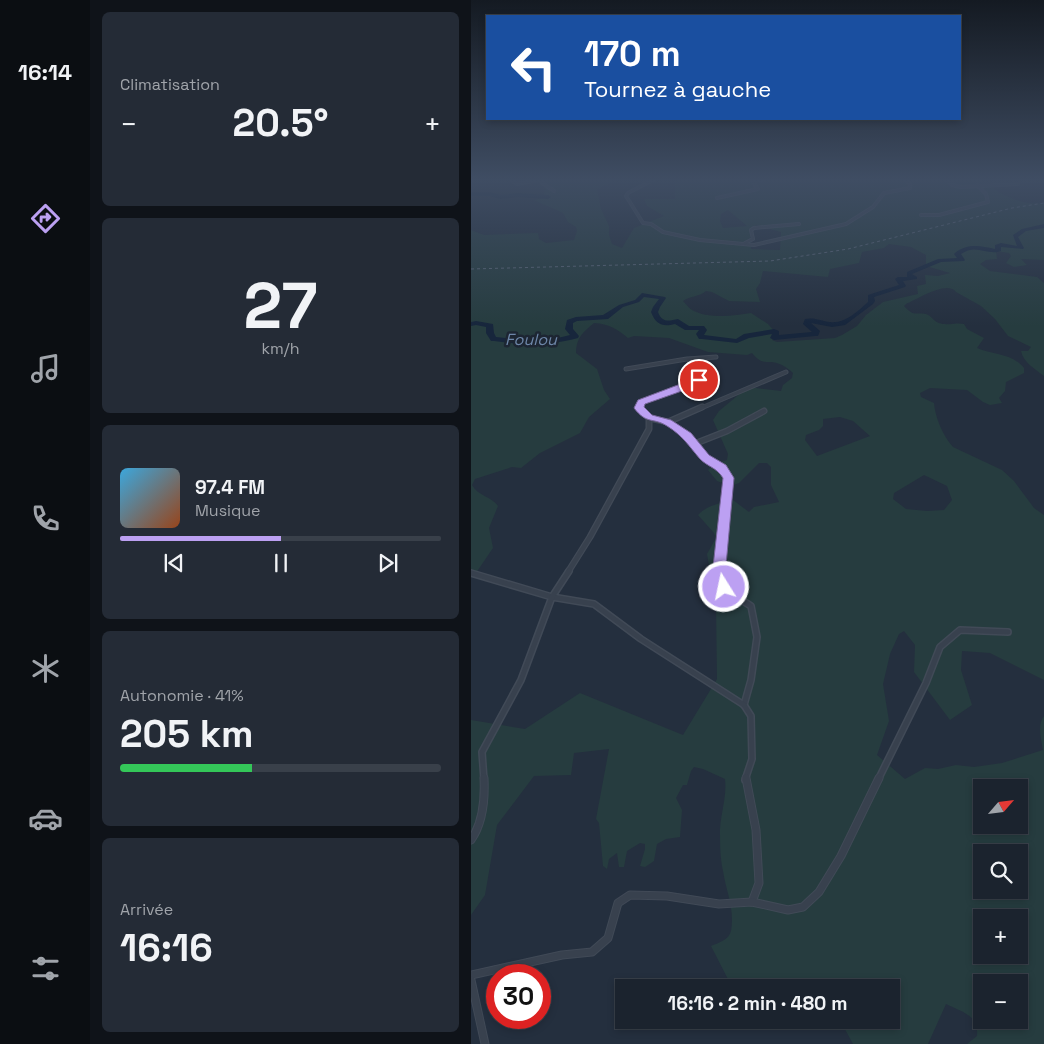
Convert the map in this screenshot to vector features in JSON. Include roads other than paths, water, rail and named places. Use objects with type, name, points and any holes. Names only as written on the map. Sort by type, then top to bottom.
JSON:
[{"type":"street","points":[[658,229],[663,232],[700,240],[754,245],[826,229]]},
{"type":"street","points":[[743,244],[753,240],[751,230],[753,229]]},
{"type":"street","points":[[626,369],[687,359],[716,357]]},
{"type":"street","points":[[689,360],[699,380],[641,402],[639,408],[649,418],[668,422],[688,436],[705,458],[722,467],[729,478],[719,576],[724,587],[751,606],[757,637],[751,680],[744,705]]},
{"type":"street","points":[[668,422],[786,372]]},
{"type":"street","points":[[694,444],[727,431],[764,411]]},
{"type":"street","points":[[471,840],[479,829],[485,792],[483,752],[521,680],[552,597],[590,537],[628,469],[649,429],[649,418]]},
{"type":"street","points":[[471,573],[552,597],[595,604],[641,639],[744,705],[751,716],[752,759],[745,780],[756,830],[759,883],[752,902]]},
{"type":"street","points":[[471,975],[562,955],[592,952],[609,938],[617,904],[630,895],[667,896],[719,904],[752,902],[788,910],[803,907],[819,892],[845,848],[926,682],[940,647],[960,630],[1008,632]]},
{"type":"street","points":[[471,980],[485,1044]]},
{"type":"waterway","name":"Foulou","points":[[471,324],[476,323],[490,326],[490,333],[494,339],[520,342],[557,341],[575,336],[569,329],[570,322],[576,319],[605,317],[621,306],[637,301],[642,295],[663,298],[655,310],[661,322],[665,324],[678,321],[679,324],[688,328],[701,328],[703,330],[700,334],[702,337],[737,341],[747,336],[774,331],[776,333],[774,338],[815,334],[816,331],[807,324],[808,321],[832,325],[844,323],[872,301],[870,296],[903,286],[898,279],[915,278],[909,275],[909,273],[940,260],[962,260],[957,254],[971,247],[996,251],[999,250],[997,246],[1001,245],[1021,248],[1015,236],[1024,230],[1030,229]]},
{"type":"railway","points":[[471,269],[770,261],[848,249],[929,229]]}]
